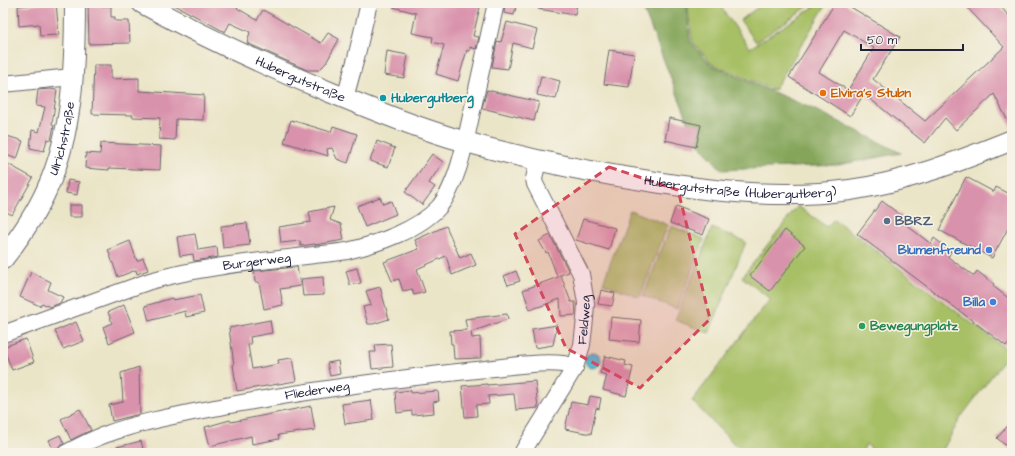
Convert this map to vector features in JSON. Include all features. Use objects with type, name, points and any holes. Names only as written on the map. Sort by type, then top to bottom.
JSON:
[{"type":"street","name":"Ulrichstraße","points":[[3,259],[25,230],[48,189],[62,145],[67,122],[75,50],[75,3]]},
{"type":"street","name":"Hubergutstraße","points":[[142,3],[233,50],[345,98],[400,120],[465,141]]},
{"type":"street","points":[[345,98],[369,3]]},
{"type":"street","name":"Burgerweg","points":[[3,334],[150,281],[216,267],[347,251],[365,247],[419,223],[439,206],[453,184],[465,141],[496,3]]},
{"type":"street","points":[[3,84],[72,78]]},
{"type":"street","name":"Hubergutstraße (Hubergutberg)","points":[[465,141],[538,160],[594,172],[692,188],[764,194],[816,193],[850,190],[881,184],[910,177],[1012,140]]},
{"type":"street","name":"Feldweg","points":[[522,453],[575,367],[582,345],[586,303],[581,274],[534,184],[538,160]]},
{"type":"street","name":"Fliederweg","points":[[66,453],[89,441],[124,428],[278,396],[399,378],[537,364],[563,363],[575,367]]},
{"type":"highlighted area","points":[[609,167],[678,190],[710,319],[640,388],[566,348],[515,234]]},
{"type":"green space","points":[[641,3],[688,3],[687,10],[690,41],[711,65],[822,113],[901,153],[838,165],[722,170],[696,141]]},
{"type":"green space","points":[[689,3],[718,3],[750,48],[820,3],[827,3],[774,90],[712,64],[692,41],[688,8]]},
{"type":"green space","points":[[764,3],[813,3],[756,42],[740,20]]},
{"type":"green space","name":"Bewegungplatz","points":[[798,206],[827,227],[834,219],[1010,352],[961,417],[941,453],[876,453],[866,444],[862,453],[743,453],[692,401],[770,299],[742,277]]},
{"type":"green space","points":[[630,210],[668,225],[640,297],[603,283]]},
{"type":"green space","points":[[671,226],[704,239],[677,309],[643,296]]},
{"type":"green space","points":[[712,228],[746,242],[709,333],[675,320]]},
{"type":"water","points":[[593,352],[600,357],[601,360],[596,367],[593,368],[586,363],[585,360],[590,353]]},
{"type":"building","points":[[56,3],[59,35],[40,36],[39,24],[19,26],[18,6]]},
{"type":"building","points":[[171,3],[240,3],[237,8],[257,20],[263,10],[321,43],[328,33],[339,39],[326,63],[319,70],[307,70],[247,43],[250,32],[230,23],[225,32]]},
{"type":"building","points":[[393,3],[481,3],[473,36],[479,37],[476,49],[470,47],[470,51],[467,50],[458,81],[436,74],[444,45],[432,42],[433,37],[412,33],[416,13],[393,7]]},
{"type":"building","points":[[505,3],[517,3],[514,15],[504,13]]},
{"type":"building","points":[[539,3],[577,3],[575,15],[538,9]]},
{"type":"building","points":[[835,3],[844,3],[900,37],[873,79],[925,121],[1004,47],[963,3],[997,3],[1012,19],[1012,129],[994,94],[956,130],[945,118],[925,143],[864,94],[850,116],[789,77]],"holes":[[[844,30],[874,48],[848,90],[819,72]]]},
{"type":"building","points":[[88,6],[111,6],[111,17],[115,17],[115,21],[129,21],[130,43],[89,44]]},
{"type":"building","points":[[507,22],[537,30],[532,48],[513,43],[508,69],[492,67],[497,41],[501,42]]},
{"type":"building","points":[[609,50],[634,54],[629,87],[604,84]]},
{"type":"building","points":[[387,51],[408,55],[404,78],[384,75]]},
{"type":"building","points":[[94,65],[111,65],[111,79],[139,78],[139,91],[204,95],[203,120],[176,119],[175,140],[159,139],[160,118],[132,117],[133,115],[92,114]]},
{"type":"building","points":[[541,76],[560,81],[556,99],[537,95]]},
{"type":"building","points":[[38,90],[57,90],[51,140],[47,139],[44,151],[30,148],[32,130],[39,132],[45,107],[36,106]]},
{"type":"building","points":[[487,90],[539,102],[534,121],[482,108]]},
{"type":"building","points":[[669,118],[701,125],[696,147],[665,140]]},
{"type":"building","points":[[291,120],[331,132],[333,126],[357,134],[348,163],[337,159],[332,148],[327,149],[328,156],[284,142]]},
{"type":"building","points":[[7,136],[23,141],[17,159],[3,154]]},
{"type":"building","points":[[377,141],[395,148],[388,167],[370,161]]},
{"type":"building","points":[[101,143],[161,146],[160,170],[109,168],[109,170],[85,168],[86,153],[100,154]]},
{"type":"building","points":[[432,154],[443,162],[429,183],[435,187],[422,205],[405,192]]},
{"type":"building","points":[[8,164],[33,178],[12,215],[3,210],[3,174]]},
{"type":"building","points":[[966,177],[994,192],[996,187],[1012,195],[1012,221],[992,258],[939,230]]},
{"type":"building","points":[[68,180],[79,182],[77,195],[66,193]]},
{"type":"building","points":[[380,197],[383,204],[391,201],[396,214],[365,227],[357,206]]},
{"type":"building","points":[[882,201],[903,217],[900,220],[931,244],[934,238],[951,251],[948,257],[974,276],[977,271],[1012,301],[1012,338],[1006,346],[857,234]]},
{"type":"building","points":[[69,205],[82,205],[82,217],[69,217]]},
{"type":"building","points":[[676,206],[709,219],[703,235],[670,223]]},
{"type":"building","points":[[334,207],[330,220],[341,224],[344,240],[301,246],[300,241],[281,243],[279,227],[311,222],[309,212]]},
{"type":"building","points":[[583,219],[615,228],[609,250],[576,240]]},
{"type":"building","points":[[247,223],[250,245],[223,248],[221,226]]},
{"type":"building","points":[[446,226],[460,258],[471,253],[476,265],[452,275],[446,256],[417,269],[425,292],[414,295],[412,289],[403,291],[399,279],[392,281],[384,262],[419,249],[415,240]]},
{"type":"building","points":[[785,230],[805,246],[770,291],[750,276]]},
{"type":"building","points":[[195,234],[198,250],[217,247],[218,257],[194,261],[193,254],[180,256],[177,237]]},
{"type":"building","points":[[550,235],[569,272],[557,276],[548,252],[546,253],[539,241]]},
{"type":"building","points":[[130,241],[137,261],[143,258],[148,270],[137,274],[136,270],[118,277],[108,250]]},
{"type":"building","points":[[297,267],[300,286],[280,289],[283,305],[264,309],[259,282],[255,282],[254,271]]},
{"type":"building","points":[[357,268],[361,283],[350,285],[346,271]]},
{"type":"building","points":[[516,271],[520,281],[508,285],[504,276]]},
{"type":"building","points":[[31,272],[51,282],[48,290],[63,297],[60,303],[50,307],[42,303],[40,306],[20,297]]},
{"type":"building","points":[[561,276],[571,302],[575,302],[576,315],[561,316],[560,299],[530,310],[523,290]]},
{"type":"building","points":[[323,277],[324,295],[303,296],[301,279]]},
{"type":"building","points":[[380,287],[389,319],[368,324],[363,307],[371,305],[366,291]]},
{"type":"building","points":[[601,290],[615,293],[612,306],[598,304]]},
{"type":"building","points":[[200,295],[204,313],[186,317],[185,311],[149,321],[145,306],[172,298],[173,300]]},
{"type":"building","points":[[124,305],[135,332],[109,343],[103,327],[112,323],[108,312]]},
{"type":"building","points":[[507,314],[508,319],[471,332],[472,338],[480,337],[481,358],[454,359],[450,331],[467,330],[465,319]]},
{"type":"building","points":[[611,317],[641,320],[639,342],[609,339]]},
{"type":"building","points":[[270,320],[272,333],[250,337],[251,344],[248,345],[252,369],[279,364],[278,360],[292,358],[296,381],[237,391],[229,328]]},
{"type":"building","points":[[76,322],[84,341],[63,349],[55,331]]},
{"type":"building","points":[[557,325],[553,345],[535,348],[532,329]]},
{"type":"building","points":[[26,339],[34,362],[12,370],[3,347]]},
{"type":"building","points":[[391,344],[393,367],[372,369],[370,352],[376,352],[375,345]]},
{"type":"building","points":[[605,356],[626,361],[625,365],[633,367],[626,396],[603,390],[607,375],[600,373]]},
{"type":"building","points":[[338,361],[340,374],[330,376],[327,363]]},
{"type":"building","points":[[139,367],[140,414],[112,421],[109,405],[123,402],[121,373]]},
{"type":"building","points":[[535,381],[538,408],[516,410],[514,394],[488,396],[489,404],[476,405],[477,416],[465,417],[462,386]]},
{"type":"building","points":[[411,390],[411,393],[438,391],[439,401],[433,402],[434,413],[412,415],[412,411],[397,413],[395,392]]},
{"type":"building","points":[[590,396],[601,398],[599,409],[596,408],[591,434],[565,429],[571,402],[588,405]]},
{"type":"building","points":[[371,400],[374,420],[345,424],[342,404]]},
{"type":"building","points":[[311,406],[315,430],[278,435],[279,439],[252,444],[251,436],[210,446],[205,427],[230,420],[231,422]]},
{"type":"building","points":[[80,409],[91,430],[71,440],[61,419]]},
{"type":"building","points":[[1012,421],[1012,451],[997,438]]},
{"type":"building","points":[[60,435],[64,444],[53,450],[49,440]]},
{"type":"building","points":[[141,441],[144,453],[109,453],[109,449]]},
{"type":"place","name":"Elvira's Stubn","points":[[823,93]]},
{"type":"place","name":"Hubergutberg","points":[[383,98]]},
{"type":"place","name":"BBRZ","points":[[887,221]]},
{"type":"place","name":"Blumenfreund","points":[[989,250]]},
{"type":"place","name":"Billa","points":[[993,302]]},
{"type":"place","name":"Bewegungplatz","points":[[862,326]]}]
